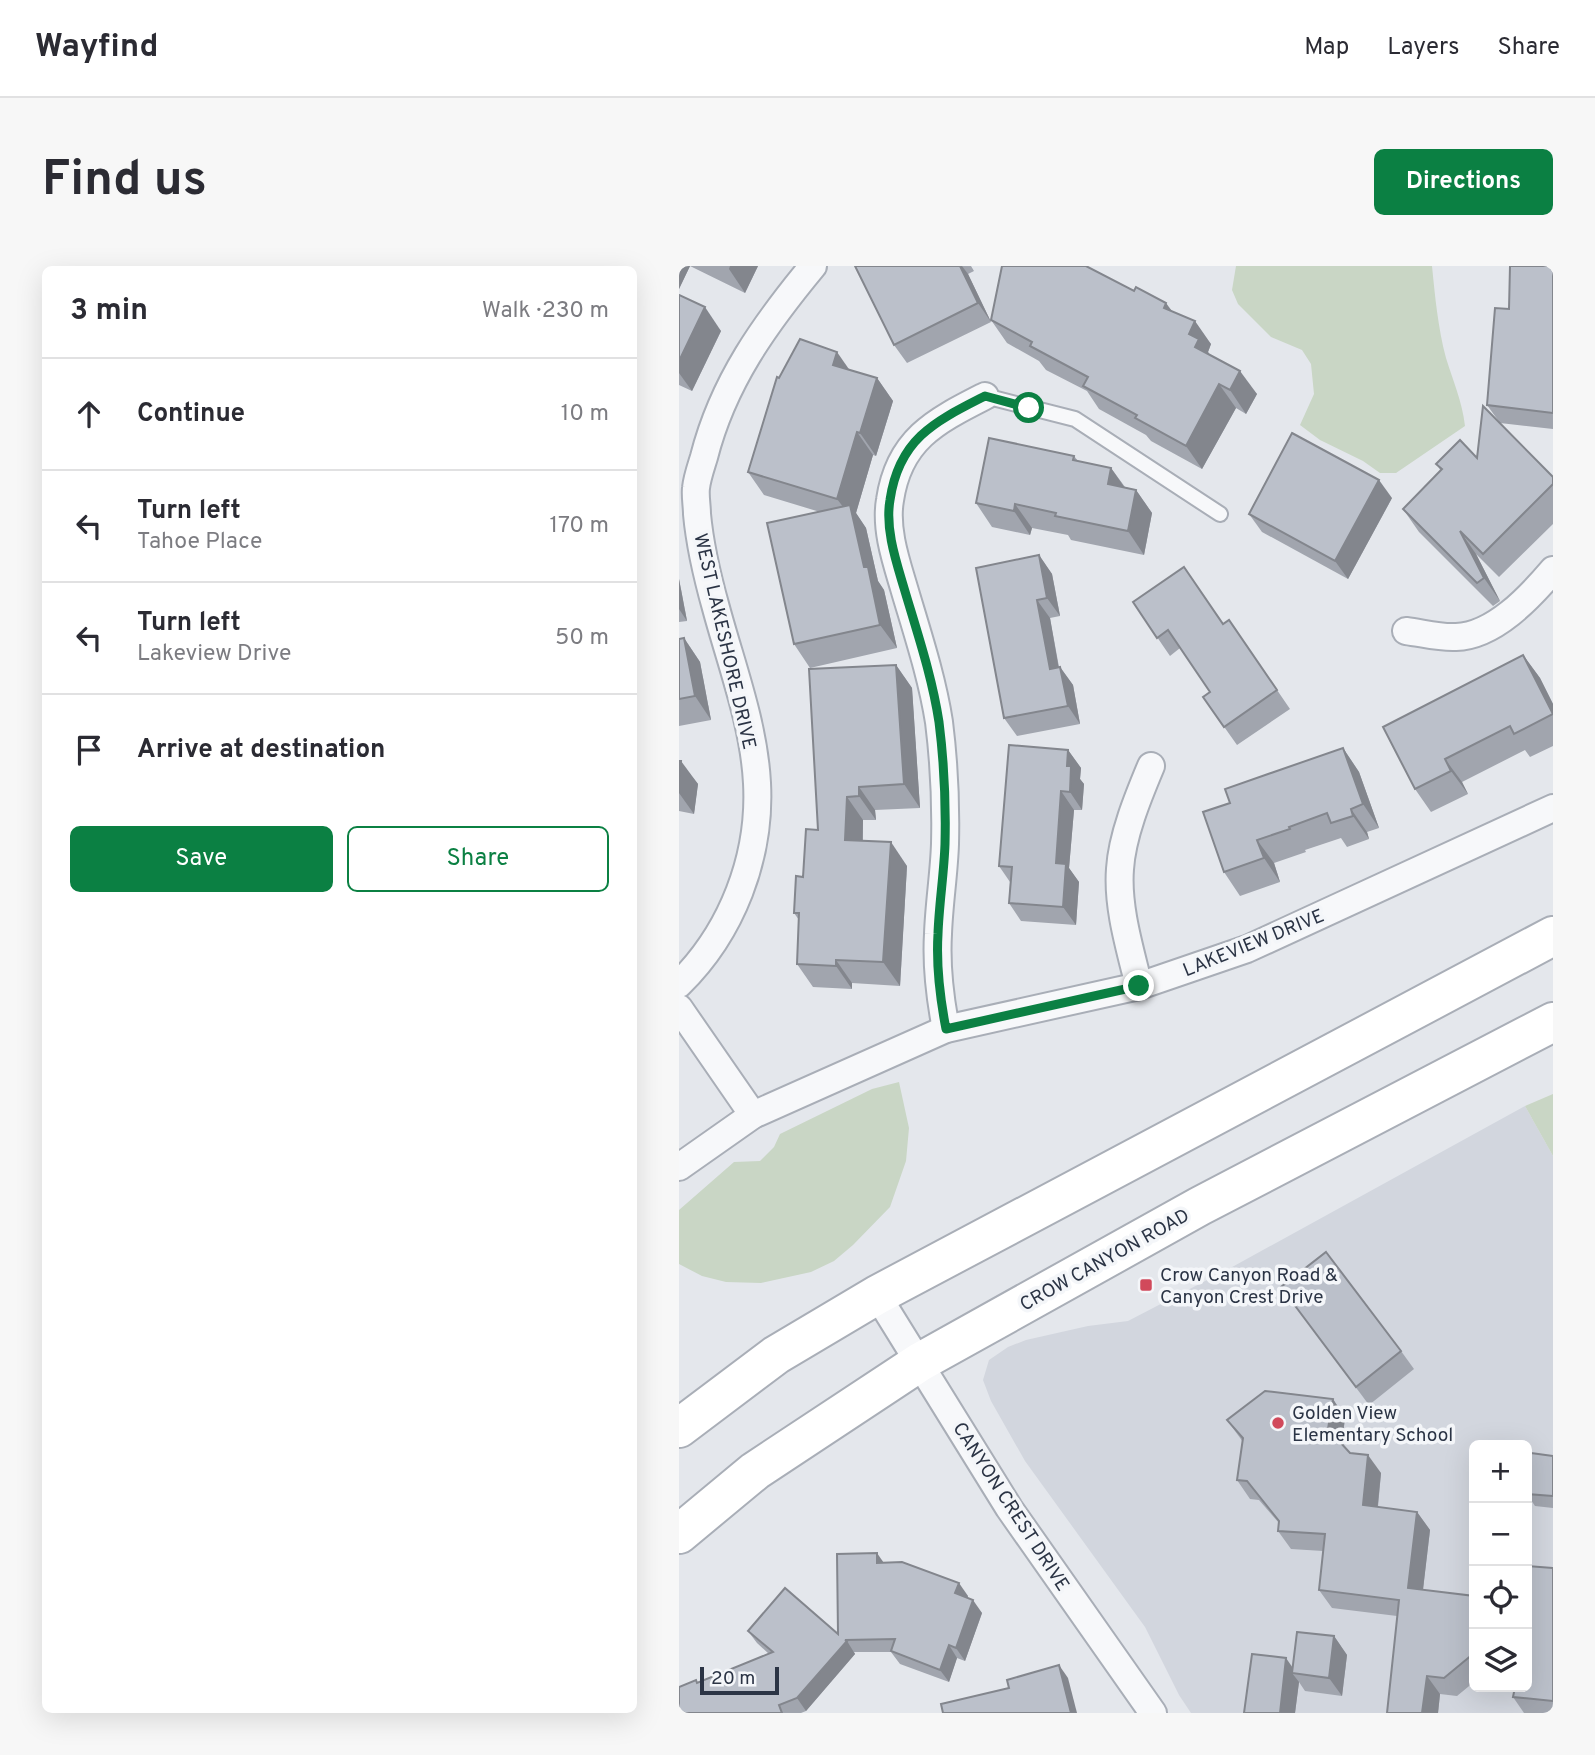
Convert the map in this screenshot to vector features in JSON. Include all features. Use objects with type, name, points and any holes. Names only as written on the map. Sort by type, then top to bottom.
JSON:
[{"type":"main road","points":[[679,1428],[776,1355],[877,1295],[1553,936]]},
{"type":"main road","name":"CROW CANYON ROAD","points":[[679,1534],[755,1471],[920,1362],[1200,1206],[1553,1022]]},
{"type":"street","name":"WEST LAKESHORE DRIVE","points":[[679,984],[695,968],[719,932],[740,891],[754,843],[757,783],[748,726],[700,548],[696,489],[709,436],[736,373],[773,314],[814,266]]},
{"type":"street","points":[[946,1029],[939,990],[937,937],[945,844],[939,722],[931,682],[890,534],[889,501],[897,471],[914,441],[938,420],[985,396]]},
{"type":"street","points":[[1406,631],[1457,637],[1495,625],[1532,594],[1553,570]]},
{"type":"street","points":[[1139,986],[1125,928],[1120,869],[1133,810],[1151,766]]},
{"type":"street","name":"LAKEVIEW DRIVE","points":[[679,1167],[753,1115],[946,1029],[1139,986],[1247,948],[1553,808]]},
{"type":"street","points":[[679,1008],[753,1115]]},
{"type":"street","name":"CANYON CREST DRIVE","points":[[877,1295],[1009,1508],[1153,1713]]},
{"type":"lane","points":[[985,396],[1075,419],[1220,514]]},
{"type":"shaded area","name":"Golden View Elementary School","points":[[1525,1106],[1553,1156],[1553,1713],[1191,1713],[1145,1627],[1025,1461],[991,1401],[983,1380],[989,1360],[1008,1347],[1026,1340],[1088,1326],[1128,1321],[1234,1266]]},
{"type":"green space","points":[[1236,266],[1432,266],[1443,347],[1460,400],[1465,426],[1396,473],[1380,473],[1363,461],[1320,440],[1300,425],[1314,394],[1311,364],[1302,350],[1271,337],[1238,304],[1232,290]]},
{"type":"green space","points":[[899,1082],[909,1128],[906,1161],[890,1207],[834,1261],[811,1272],[761,1283],[726,1282],[702,1276],[679,1264],[679,1210],[734,1162],[760,1161],[774,1147],[780,1134],[872,1089]]},
{"type":"green space","points":[[1553,1094],[1553,1156],[1525,1106]]},
{"type":"building","points":[[855,266],[960,266],[978,303],[894,345]]},
{"type":"building","points":[[1002,266],[1086,266],[1134,291],[1136,287],[1166,303],[1164,308],[1195,321],[1189,334],[1199,339],[1195,347],[1240,371],[1230,390],[1219,384],[1186,446],[1135,418],[1137,415],[1083,386],[1088,377],[1030,346],[1032,342],[991,320]]},
{"type":"building","points":[[1510,266],[1553,266],[1553,413],[1487,405],[1495,308],[1509,309]]},
{"type":"building","points":[[679,295],[705,307],[679,361]]},
{"type":"building","points":[[800,339],[837,352],[833,365],[877,378],[837,499],[748,472],[777,377],[779,378]]},
{"type":"building","points":[[1483,406],[1553,477],[1553,484],[1483,554],[1460,531],[1484,578],[1477,583],[1403,509],[1442,469],[1436,464],[1460,440],[1477,458]]},
{"type":"building","points":[[1292,433],[1379,480],[1335,561],[1249,514]]},
{"type":"building","points":[[989,438],[1074,456],[1073,460],[1111,468],[1108,484],[1136,490],[1128,531],[1055,516],[1056,513],[1015,504],[1014,511],[976,503]]},
{"type":"building","points":[[850,505],[864,567],[868,567],[880,625],[794,644],[767,523]]},
{"type":"building","points":[[1039,555],[1047,598],[1037,600],[1050,669],[1060,667],[1068,706],[1004,718],[976,568]]},
{"type":"building","points":[[1184,567],[1223,624],[1229,620],[1277,690],[1224,727],[1203,697],[1210,692],[1168,630],[1157,638],[1133,602]]},
{"type":"building","points":[[684,638],[695,696],[679,699],[679,639]]},
{"type":"building","points":[[1523,655],[1553,714],[1514,734],[1510,726],[1445,759],[1451,771],[1415,789],[1383,727]]},
{"type":"building","points":[[896,665],[904,784],[859,787],[859,796],[847,797],[845,840],[891,842],[883,962],[836,960],[836,966],[797,964],[799,913],[794,913],[796,876],[803,877],[806,829],[818,830],[809,669]]},
{"type":"building","points":[[1009,745],[1068,750],[1067,766],[1071,766],[1070,792],[1061,791],[1056,863],[1066,864],[1063,907],[1009,903],[1012,867],[999,866]]},
{"type":"building","points":[[1343,748],[1363,804],[1351,809],[1353,816],[1331,823],[1327,813],[1257,840],[1264,858],[1224,872],[1203,812],[1230,803],[1225,789]]},
{"type":"building","points":[[1326,1252],[1401,1351],[1356,1387],[1281,1287]]},
{"type":"building","points":[[1265,1391],[1333,1399],[1328,1429],[1350,1453],[1368,1455],[1363,1505],[1417,1512],[1408,1588],[1469,1595],[1469,1657],[1444,1678],[1427,1676],[1422,1713],[1387,1713],[1399,1600],[1319,1590],[1325,1534],[1278,1531],[1279,1521],[1247,1481],[1237,1480],[1243,1438],[1227,1420]]},
{"type":"building","points":[[1532,1453],[1553,1456],[1553,1496],[1532,1494]]},
{"type":"building","points":[[877,1553],[877,1563],[902,1562],[959,1583],[955,1593],[973,1600],[956,1648],[949,1645],[940,1670],[891,1651],[895,1639],[845,1640],[847,1641],[797,1698],[779,1705],[782,1713],[679,1713],[679,1687],[696,1680],[697,1683],[773,1652],[748,1631],[785,1588],[838,1634],[837,1554]]},
{"type":"building","points":[[1532,1566],[1553,1568],[1553,1701],[1513,1697],[1514,1692],[1532,1692]]},
{"type":"building","points":[[1297,1632],[1334,1636],[1329,1678],[1292,1673]]},
{"type":"building","points":[[1252,1654],[1286,1658],[1280,1713],[1244,1713]]},
{"type":"building","points":[[1059,1665],[1071,1713],[943,1713],[941,1704],[1009,1688],[1007,1680]]},
{"type":"place","name":"Crow Canyon Road & Canyon Crest Drive","points":[[1146,1285]]},
{"type":"place","name":"Golden View Elementary School","points":[[1278,1423]]},
{"type":"route","points":[[1029,408],[985,396],[938,420],[914,441],[897,471],[889,501],[890,534],[931,682],[939,722],[945,844],[937,937],[939,990],[946,1029],[1139,986]]}]
